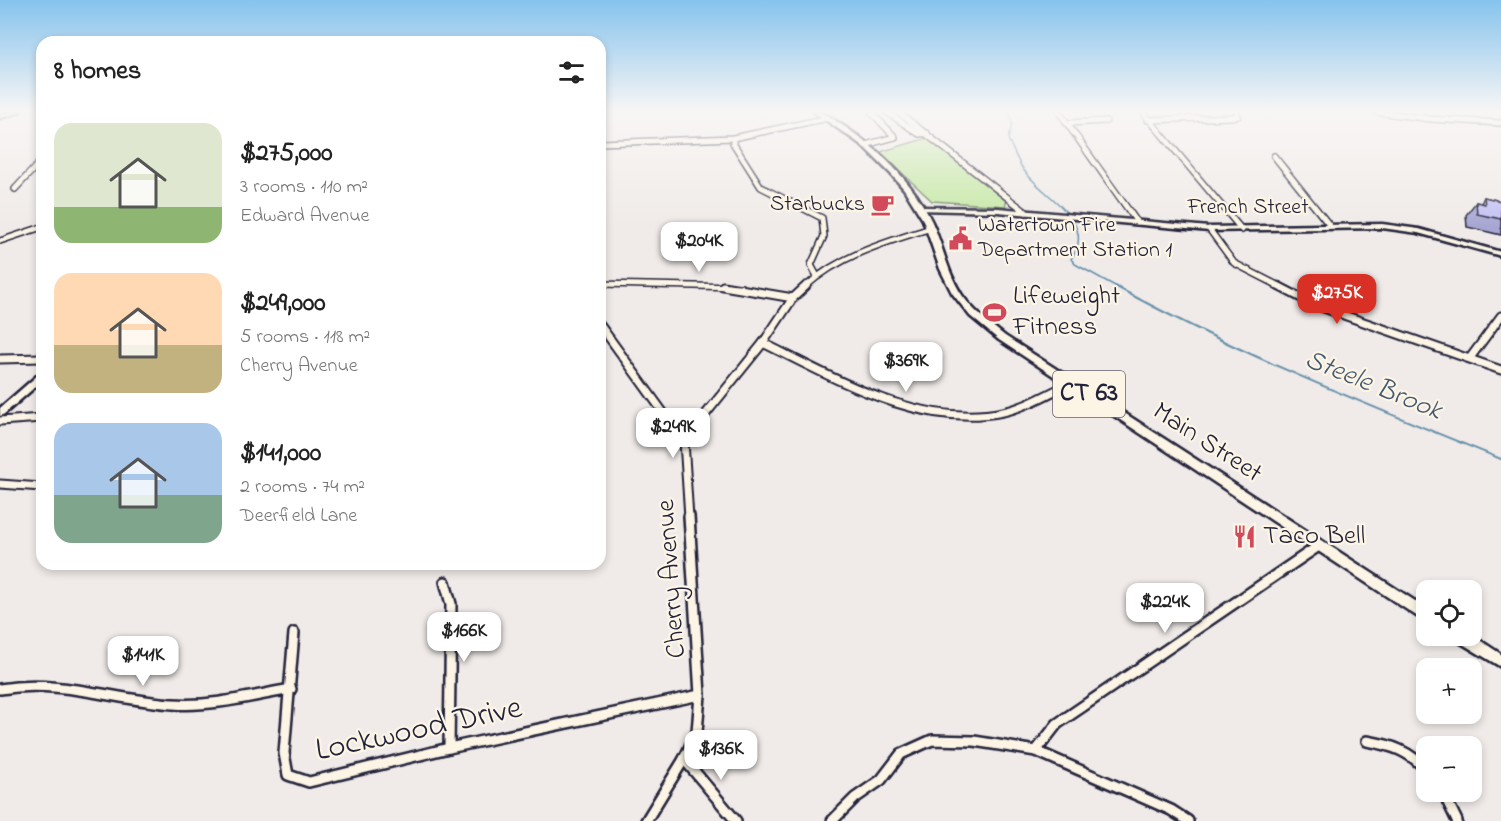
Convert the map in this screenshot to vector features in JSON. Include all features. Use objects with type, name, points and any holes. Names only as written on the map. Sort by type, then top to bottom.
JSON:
[{"type":"main road","name":"Main Street","points":[[870,150],[901,180],[921,209],[931,228],[951,284],[972,313],[1002,338],[1416,608]]},
{"type":"main road","points":[[1477,646],[1501,661]]},
{"type":"street","points":[[738,150],[761,187],[822,218],[826,224],[825,234],[811,266],[817,276]]},
{"type":"street","points":[[949,150],[1026,212]]},
{"type":"street","points":[[1086,150],[1137,222]]},
{"type":"street","points":[[1174,150],[1242,230]]},
{"type":"street","points":[[1274,156],[1330,226]]},
{"type":"street","points":[[15,189],[36,166]]},
{"type":"street","name":"French Street","points":[[921,209],[1026,212],[1209,229],[1382,225],[1419,231],[1501,254]]},
{"type":"street","points":[[606,333],[684,441],[763,343],[793,298],[817,276],[829,267],[863,250],[931,228]]},
{"type":"street","points":[[1209,229],[1234,263],[1306,300],[1501,370]]},
{"type":"street","points":[[0,241],[36,230]]},
{"type":"street","points":[[606,284],[734,286],[793,298]]},
{"type":"street","points":[[1470,358],[1501,316]]},
{"type":"street","points":[[763,343],[859,390],[914,409],[967,414],[1003,412],[1071,383]]},
{"type":"street","points":[[0,359],[36,358]]},
{"type":"street","points":[[0,413],[36,381]]},
{"type":"street","points":[[0,422],[36,419]]},
{"type":"street","name":"Cherry Avenue","points":[[646,821],[684,759],[697,732],[700,695],[684,441]]},
{"type":"street","points":[[0,484],[36,487]]},
{"type":"street","points":[[1036,752],[1057,724],[1320,545]]},
{"type":"street","points":[[445,582],[451,604],[449,748]]},
{"type":"street","name":"Lockwood Drive","points":[[294,633],[284,753],[288,774],[309,782],[449,748],[700,695]]},
{"type":"street","points":[[0,689],[15,685],[65,686],[160,704],[198,704],[291,689]]},
{"type":"street","points":[[832,821],[855,798],[881,780],[901,754],[932,740],[974,741],[1036,752],[1171,810],[1188,821]]},
{"type":"street","points":[[1368,741],[1397,746],[1416,758]]},
{"type":"street","points":[[684,759],[736,821]]},
{"type":"street","points":[[1450,802],[1457,821]]},
{"type":"green space","points":[[943,150],[1007,201],[1005,206],[932,201],[880,152]]},
{"type":"building","points":[[1484,197],[1501,201],[1501,219],[1477,214],[1476,202],[1485,204]]},
{"type":"waterway","name":"Steele Brook","points":[[1013,150],[1031,179],[1073,221],[1078,233],[1078,245],[1071,259],[1075,264],[1117,287]]},
{"type":"waterway","name":"Steele Brook","points":[[1115,286],[1257,357],[1501,459]]},
{"type":"place","name":"Starbucks","points":[[883,205]]},
{"type":"place","name":"Watertown Fire Department Station 1","points":[[960,239]]},
{"type":"place","name":"Lifeweight Fitness","points":[[995,312]]},
{"type":"place","name":"Taco Bell","points":[[1245,536]]}]
